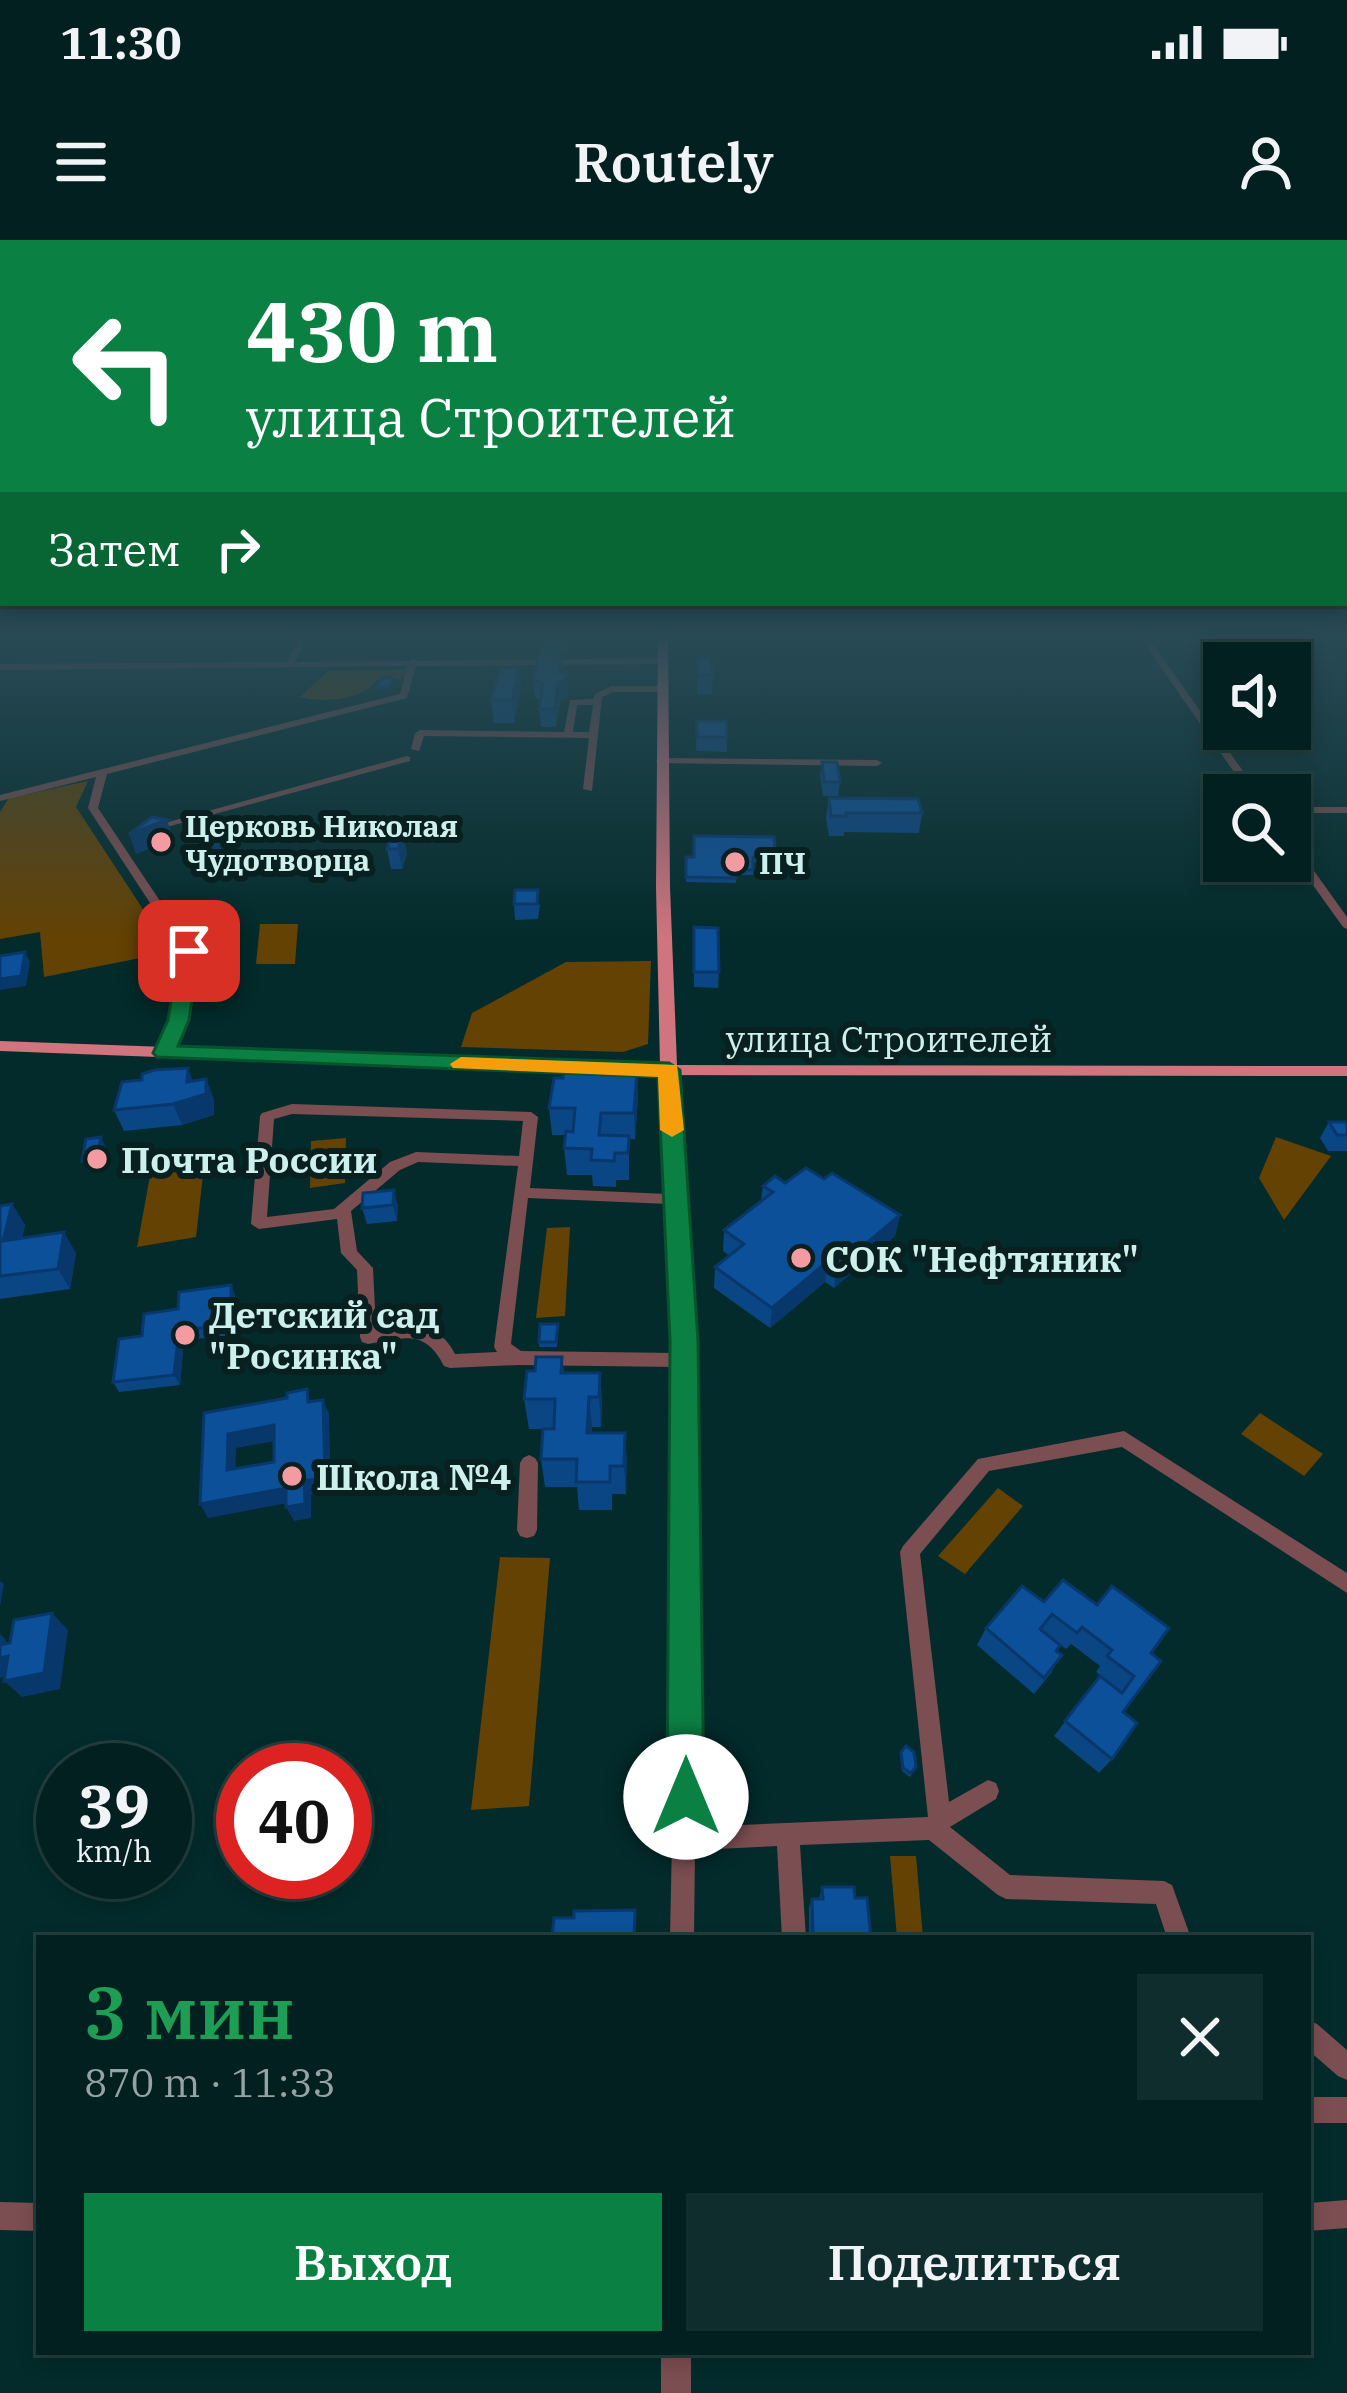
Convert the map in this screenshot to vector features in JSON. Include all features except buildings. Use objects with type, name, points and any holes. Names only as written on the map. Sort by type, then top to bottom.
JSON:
[{"type":"main road","points":[[661,736],[669,1070]]},
{"type":"main road","name":"улица Строителей","points":[[0,1046],[669,1070],[1347,1071]]},
{"type":"street","points":[[0,798],[247,736]]},
{"type":"street","points":[[113,838],[411,754],[419,736]]},
{"type":"street","points":[[588,789],[595,736]]},
{"type":"street","points":[[1214,736],[1240,774]]},
{"type":"street","points":[[661,761],[877,763]]},
{"type":"street","points":[[102,774],[93,808],[189,951],[178,1020],[164,1053]]},
{"type":"street","points":[[1311,810],[1347,810]]},
{"type":"street","points":[[1311,874],[1347,925]]},
{"type":"street","points":[[669,1070],[683,1360],[686,1839],[682,1935]]},
{"type":"street","points":[[518,1358],[502,1347],[526,1161],[537,1113],[292,1109],[267,1116],[260,1224],[344,1211],[395,1166],[416,1157],[526,1161]]},
{"type":"street","points":[[522,1192],[674,1199]]},
{"type":"street","points":[[344,1211],[349,1253],[364,1268],[368,1337],[422,1329],[431,1333],[450,1361],[683,1360]]},
{"type":"street","points":[[1177,1929],[1164,1893],[1006,1887],[937,1823],[910,1552],[984,1465],[1124,1438],[1347,1584]]},
{"type":"street","points":[[527,1530],[529,1463]]},
{"type":"street","points":[[686,1839],[937,1823],[988,1791]]},
{"type":"street","points":[[788,1836],[794,1935]]},
{"type":"street","points":[[1311,2036],[1347,2066]]},
{"type":"street","points":[[1311,2110],[1347,2110]]},
{"type":"street","points":[[1311,2217],[1347,2213]]},
{"type":"street","points":[[0,2216],[36,2217]]},
{"type":"street","points":[[676,2355],[676,2393]]},
{"type":"shaded area","points":[[88,781],[76,807],[171,952],[44,977],[40,932],[0,939],[0,812],[9,798]]},
{"type":"shaded area","points":[[260,924],[298,924],[295,964],[256,964]]},
{"type":"shaded area","points":[[651,961],[648,1044],[623,1052],[461,1047],[472,1013],[566,962]]},
{"type":"shaded area","points":[[1276,1137],[1331,1156],[1284,1220],[1259,1178]]},
{"type":"shaded area","points":[[346,1138],[345,1183],[310,1188],[311,1141]]},
{"type":"shaded area","points":[[204,1166],[196,1237],[137,1247],[150,1176]]},
{"type":"shaded area","points":[[570,1227],[565,1316],[536,1318],[547,1228]]},
{"type":"shaded area","points":[[1260,1413],[1323,1454],[1304,1476],[1241,1434]]},
{"type":"shaded area","points":[[998,1488],[1023,1506],[965,1574],[938,1556]]},
{"type":"shaded area","points":[[500,1557],[550,1558],[529,1806],[471,1810]]},
{"type":"shaded area","points":[[890,1856],[916,1856],[923,1935],[897,1935]]},
{"type":"slow traffic","points":[[461,1064],[669,1070],[672,1130]]},
{"type":"place","name":"Церковь Николая Чудотворца","points":[[161,842]]},
{"type":"place","name":"ПЧ","points":[[735,862]]},
{"type":"place","name":"Почта России","points":[[97,1159]]},
{"type":"place","name":"СОК \"Нефтяник\"","points":[[801,1258]]},
{"type":"place","name":"Детский сад \"Росинка\"","points":[[185,1335]]},
{"type":"place","name":"Школа №4","points":[[292,1476]]},
{"type":"route","points":[[189,951],[178,1020],[164,1053],[669,1070],[684,1341],[686,1797]]}]
